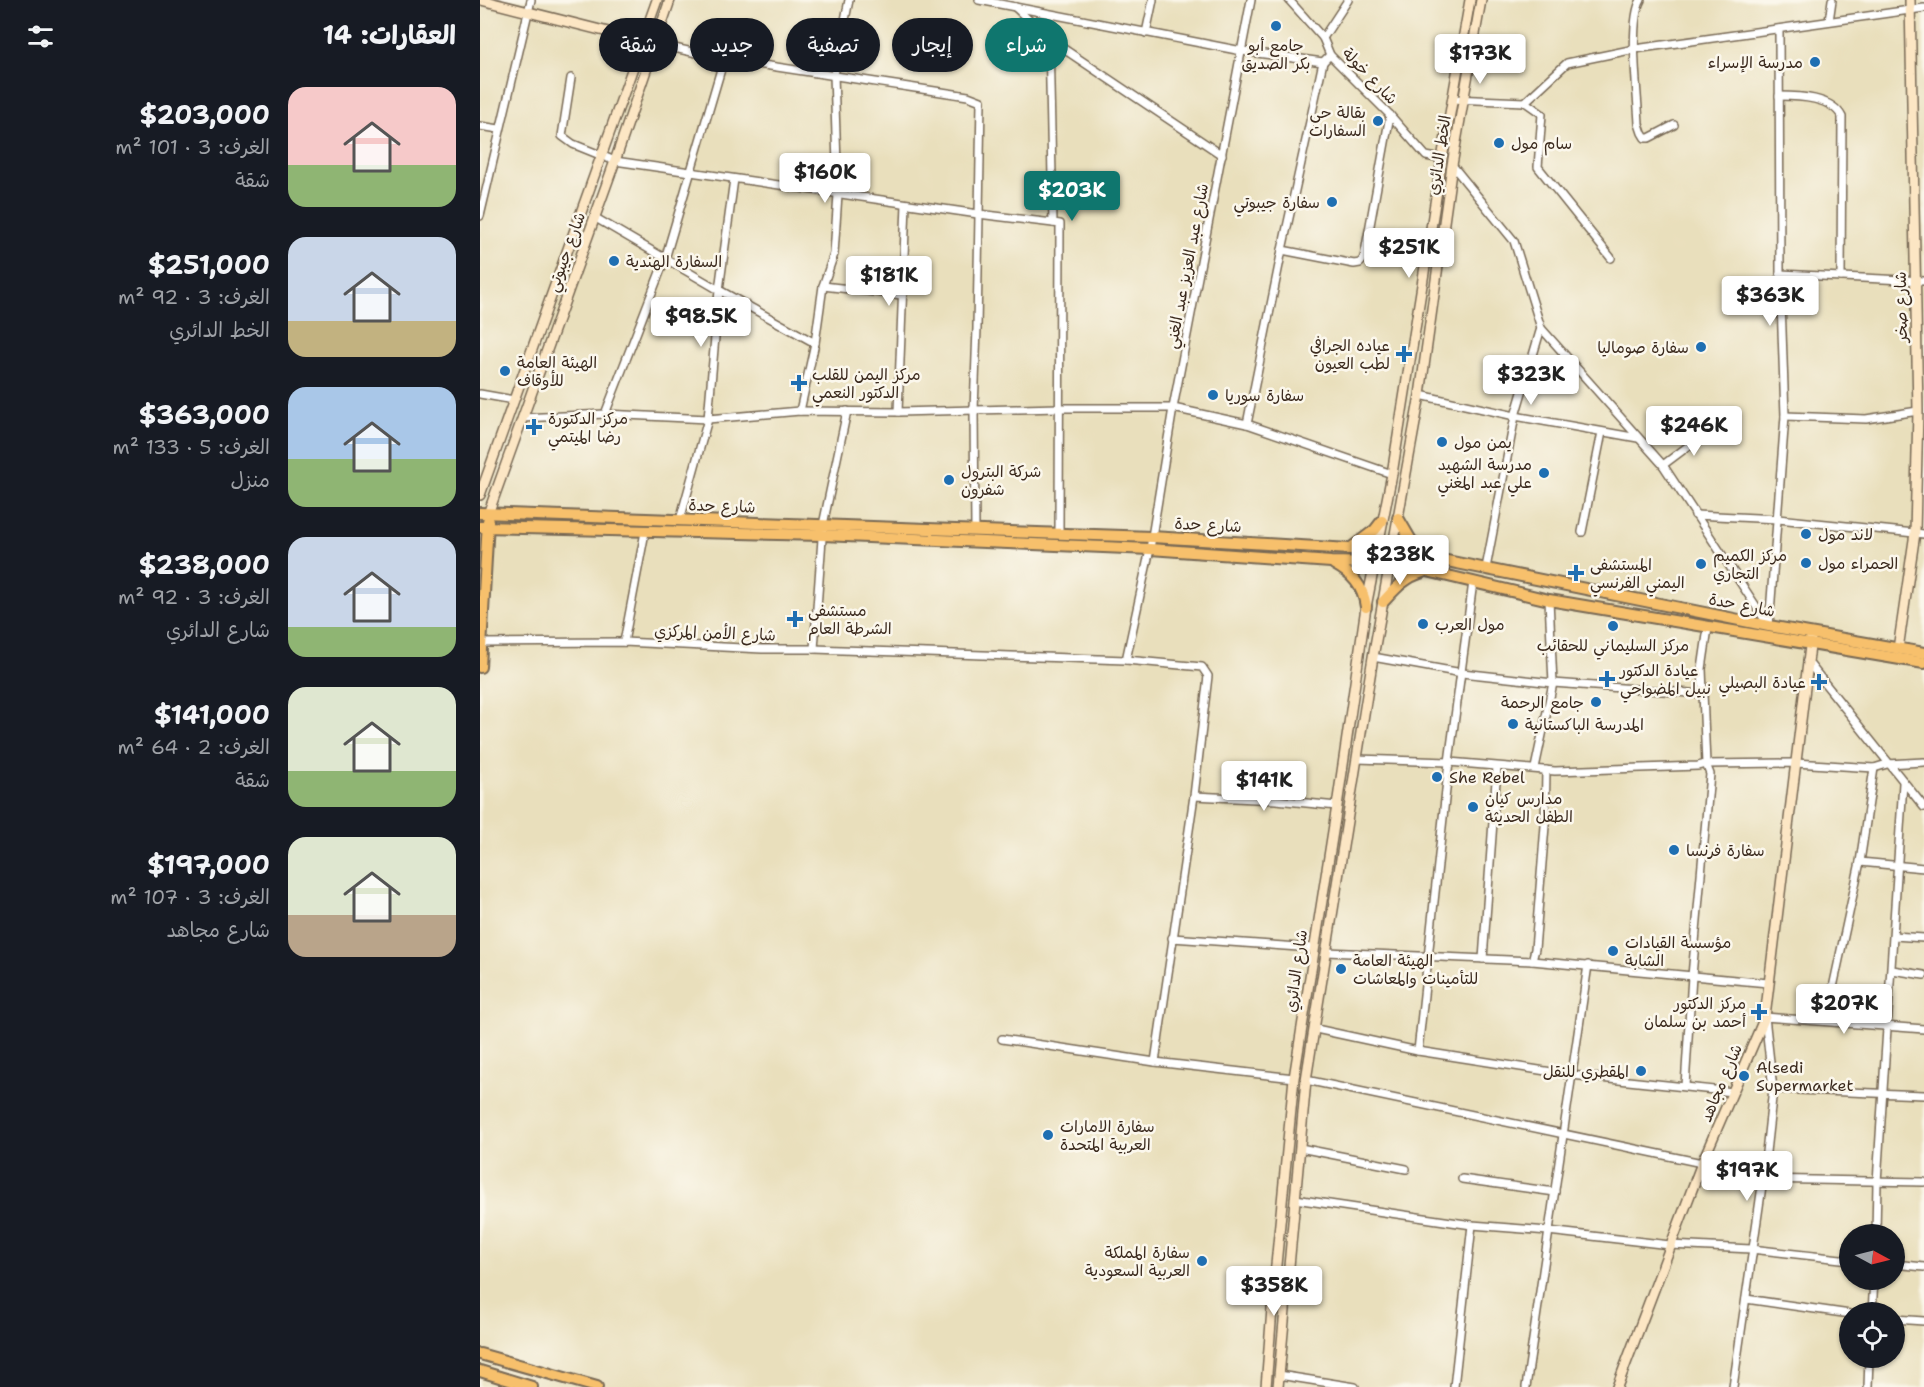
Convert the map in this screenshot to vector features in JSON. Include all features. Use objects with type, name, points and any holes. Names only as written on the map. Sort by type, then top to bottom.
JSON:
[{"type":"main road","points":[[481,0],[599,31]]},
{"type":"main road","name":"شارع جيبوتي","points":[[651,18],[657,0]]},
{"type":"main road","name":"شارع جيبوتي","points":[[664,18],[670,0]]},
{"type":"main road","name":"الخط الدائري","points":[[1375,563],[1392,474],[1442,159],[1470,0]]},
{"type":"main road","name":"الخط الدائري","points":[[1389,565],[1420,395],[1452,165],[1481,0]]},
{"type":"main road","name":"شارع صخر","points":[[1898,649],[1920,533],[1918,411],[1921,351],[1920,281],[1911,5]]},
{"type":"main road","name":"شارع جيبوتي","points":[[480,495],[632,72]]},
{"type":"main road","name":"شارع جيبوتي","points":[[484,513],[522,418],[646,72]]},
{"type":"main road","points":[[480,667],[483,643],[484,513]]},
{"type":"main road","name":"شارع حدة","points":[[484,513],[681,519],[823,530],[1375,563],[1427,571],[1549,600],[1924,663]]},
{"type":"main road","points":[[1398,518],[1412,542],[1428,557]]},
{"type":"main road","points":[[1350,549],[1376,530],[1382,521]]},
{"type":"main road","name":"شارع حدة","points":[[484,527],[645,532],[975,531],[1152,537],[1350,549],[1378,547],[1769,626],[1924,653]]},
{"type":"main road","points":[[1331,562],[1353,576],[1364,595],[1366,607]]},
{"type":"main road","name":"شارع الدائري","points":[[1266,1387],[1271,1311],[1294,1078],[1366,607],[1375,563]]},
{"type":"main road","name":"شارع الدائري","points":[[1278,1387],[1306,1080],[1389,565]]},
{"type":"main road","points":[[1383,602],[1412,575],[1427,571]]},
{"type":"main road","name":"شارع مجاهد","points":[[1617,1387],[1702,1163],[1765,1017],[1812,633]]},
{"type":"main road","points":[[1294,1078],[1306,1080]]},
{"type":"main road","points":[[1273,1296],[1276,1303],[1282,1304],[1286,1300]]},
{"type":"main road","points":[[1271,1311],[1281,1308],[1285,1315]]},
{"type":"main road","points":[[480,1350],[485,1356],[597,1387]]},
{"type":"main road","points":[[480,1371],[532,1387]]},
{"type":"street","points":[[480,216],[531,0]]},
{"type":"street","points":[[800,411],[815,343],[823,286],[834,254],[838,194],[834,75],[849,0]]},
{"type":"street","points":[[979,0],[1242,51],[1323,62]]},
{"type":"street","points":[[1146,33],[1153,0]]},
{"type":"street","name":"شارع عبد العزيز عبد الغني","points":[[1126,660],[1150,549],[1173,408],[1251,0]]},
{"type":"street","name":"شارع خولة","points":[[1289,0],[1323,39],[1330,55],[1390,115],[1426,156],[1442,159]]},
{"type":"street","points":[[1323,39],[1348,0]]},
{"type":"street","points":[[1641,0],[1636,8],[1635,49],[1639,124],[1645,138],[1674,125]]},
{"type":"street","points":[[1829,21],[1832,0]]},
{"type":"street","points":[[1526,102],[1568,63],[1635,49],[1779,29],[1911,5],[1924,8]]},
{"type":"street","points":[[1014,7],[1026,18]]},
{"type":"street","points":[[1769,626],[1785,416],[1780,273],[1779,29]]},
{"type":"street","points":[[1068,52],[1222,155]]},
{"type":"street","points":[[1246,424],[1323,62],[1330,55]]},
{"type":"street","points":[[774,66],[968,96],[981,101],[974,410],[975,531]]},
{"type":"street","points":[[605,414],[665,260],[720,72]]},
{"type":"street","points":[[1050,72],[1053,223]]},
{"type":"street","points":[[571,78],[562,136],[567,141],[615,161],[1060,224],[1059,533]]},
{"type":"street","points":[[1779,96],[1815,99],[1836,109],[1842,117],[1841,277]]},
{"type":"street","points":[[1452,99],[1526,102],[1542,114],[1538,167],[1611,258]]},
{"type":"street","points":[[1282,250],[1354,264],[1360,263],[1364,258],[1390,115]]},
{"type":"street","points":[[480,126],[499,129]]},
{"type":"street","points":[[1452,165],[1514,241],[1541,328],[1663,465],[1769,626]]},
{"type":"street","points":[[681,519],[708,419],[719,290],[734,179]]},
{"type":"street","points":[[898,412],[906,204]]},
{"type":"street","points":[[594,217],[665,260],[815,343]]},
{"type":"street","points":[[1780,273],[1920,281]]},
{"type":"street","points":[[823,286],[902,295]]},
{"type":"street","points":[[1486,568],[1515,416],[1541,328]]},
{"type":"street","points":[[480,394],[514,400]]},
{"type":"street","points":[[1420,395],[1515,416],[1638,438]]},
{"type":"street","points":[[522,418],[605,414],[708,419],[800,411],[1173,408],[1246,424],[1392,474]]},
{"type":"street","points":[[814,649],[823,530],[847,411]]},
{"type":"street","points":[[1785,416],[1866,418],[1918,411]]},
{"type":"street","points":[[1663,465],[1711,429]]},
{"type":"street","points":[[1581,532],[1602,432]]},
{"type":"street","points":[[1695,515],[1778,519],[1920,533]]},
{"type":"street","points":[[624,642],[645,532]]},
{"type":"street","points":[[1418,1051],[1449,762],[1473,582]]},
{"type":"street","points":[[1535,768],[1553,683],[1549,600]]},
{"type":"street","points":[[1685,1086],[1692,976],[1710,774],[1706,764],[1702,669],[1708,628]]},
{"type":"street","name":"شارع الأمن المركزي","points":[[483,643],[624,642],[762,649],[1126,660],[1202,667],[1208,676],[1194,796]]},
{"type":"street","points":[[1373,657],[1462,673],[1553,683],[1704,694]]},
{"type":"street","points":[[1807,661],[1887,764],[1924,807]]},
{"type":"street","points":[[1357,759],[1449,762],[1546,770],[1796,763],[1874,768],[1887,764],[1924,762]]},
{"type":"street","points":[[1483,959],[1497,766]]},
{"type":"street","points":[[1826,1020],[1860,862],[1874,768]]},
{"type":"street","points":[[1532,960],[1545,825],[1546,770]]},
{"type":"street","points":[[1876,1224],[1903,783]]},
{"type":"street","points":[[1155,1062],[1194,796],[1337,806]]},
{"type":"street","points":[[1860,862],[1924,868]]},
{"type":"street","points":[[1894,936],[1924,938]]},
{"type":"street","points":[[1172,938],[1313,948]]},
{"type":"street","points":[[1327,952],[1532,960],[1768,983]]},
{"type":"street","points":[[1526,1387],[1588,965]]},
{"type":"street","points":[[1892,970],[1924,975]]},
{"type":"street","points":[[1733,1387],[1751,1249],[1763,1179],[1773,1089],[1765,1017],[1924,1029]]},
{"type":"street","points":[[1316,1029],[1418,1051],[1571,1075],[1733,1092]]},
{"type":"street","points":[[1002,1039],[1155,1062],[1294,1078]]},
{"type":"street","points":[[1306,1080],[1702,1163],[1763,1179],[1924,1182]]},
{"type":"street","points":[[1773,1089],[1924,1095]]},
{"type":"street","points":[[1300,1148],[1406,1169]]},
{"type":"street","points":[[1462,1179],[1555,1192]]},
{"type":"street","points":[[1295,1199],[1472,1225],[1839,1259]]},
{"type":"street","points":[[1454,1387],[1472,1225]]},
{"type":"street","points":[[1905,1265],[1924,1267]]},
{"type":"street","points":[[1746,1299],[1839,1312]]},
{"type":"street","points":[[1905,1320],[1924,1321]]},
{"type":"street","points":[[1868,1387],[1869,1368]]},
{"type":"street","points":[[1279,1376],[1355,1387]]},
{"type":"place","name":"جامع أبو بكر الصديق","points":[[1276,26]]},
{"type":"place","name":"مدرسة الإسراء","points":[[1815,62]]},
{"type":"place","name":"بقالة حي السفارات","points":[[1378,121]]},
{"type":"place","name":"سام مول","points":[[1499,143]]},
{"type":"place","name":"سفارة جيبوتي","points":[[1332,202]]},
{"type":"place","name":"السفارة الهندية","points":[[614,261]]},
{"type":"place","name":"سفارة صوماليا","points":[[1701,347]]},
{"type":"place","name":"عياده الجرافي لطب العيون","points":[[1404,354]]},
{"type":"place","name":"الهيئة العامة للأوقاف","points":[[505,371]]},
{"type":"place","name":"مركز اليمن للقلب الدكتور النعمي","points":[[799,383]]},
{"type":"place","name":"سفارة سوريا","points":[[1213,395]]},
{"type":"place","name":"مركز الدكتورة رضا الميتمي","points":[[534,427]]},
{"type":"place","name":"يمن مول","points":[[1442,442]]},
{"type":"place","name":"مدرسة الشهيد علي عبد المغني","points":[[1544,473]]},
{"type":"place","name":"شركة البترول شفرون","points":[[949,480]]},
{"type":"place","name":"لاند مول","points":[[1806,534]]},
{"type":"place","name":"الحمراء مول","points":[[1806,563]]},
{"type":"place","name":"مركز الكميم التجاري","points":[[1701,564]]},
{"type":"place","name":"المستشفى اليمني الفرنسي","points":[[1576,573]]},
{"type":"place","name":"مستشفى الشرطة العام","points":[[795,619]]},
{"type":"place","name":"مول العرب","points":[[1423,624]]},
{"type":"place","name":"مركز السليماني للحقائب","points":[[1613,626]]},
{"type":"place","name":"عيادة الدكتور نبيل المضواحي","points":[[1607,679]]},
{"type":"place","name":"عيادة البصيلي","points":[[1819,682]]},
{"type":"place","name":"جامع الرحمة","points":[[1596,702]]},
{"type":"place","name":"المدرسة الباكستانية","points":[[1513,724]]},
{"type":"place","name":"She Rebel","points":[[1437,777]]},
{"type":"place","name":"مدارس كيان الطفل الحديثة","points":[[1473,807]]},
{"type":"place","name":"سفارة فرنسا","points":[[1674,850]]},
{"type":"place","name":"مؤسسة القيادات الشابة","points":[[1613,951]]},
{"type":"place","name":"الهيئة العامة للتأمينات والمعاشات","points":[[1341,969]]},
{"type":"place","name":"مركز الدكتور أحمد بن سلمان","points":[[1759,1012]]},
{"type":"place","name":"المقطري للنقل","points":[[1641,1071]]},
{"type":"place","name":"Alsedi Supermarket","points":[[1744,1076]]},
{"type":"place","name":"سفارة الامارات العربية المتحدة","points":[[1048,1135]]},
{"type":"place","name":"سفارة المملكة العربية السعودية","points":[[1202,1261]]}]
